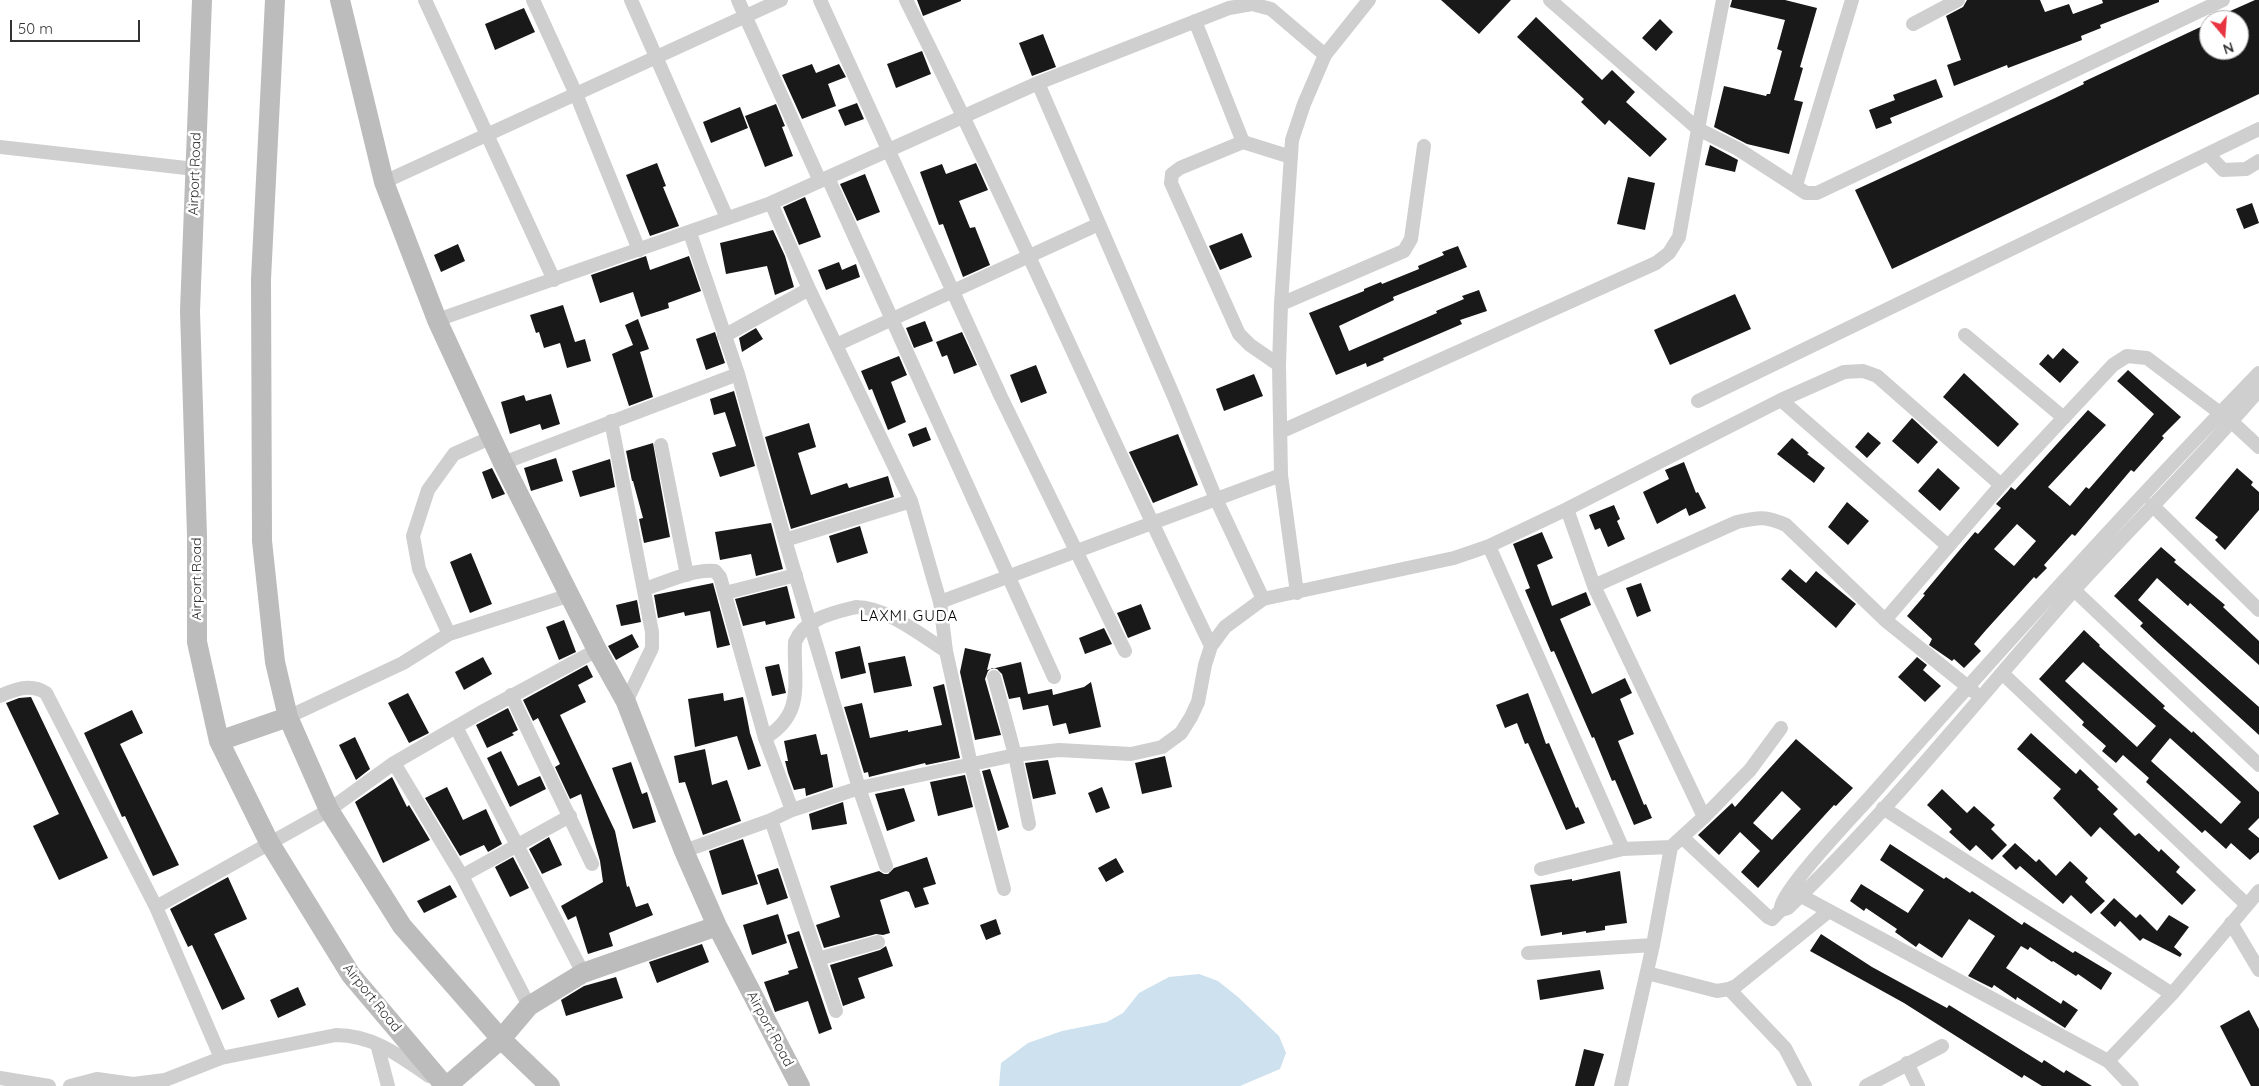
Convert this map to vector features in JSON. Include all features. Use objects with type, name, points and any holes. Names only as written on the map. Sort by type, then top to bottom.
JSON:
[{"type":"main road","name":"Airport Road","points":[[202,0],[190,311],[197,536],[197,642],[219,741],[269,842],[351,975],[445,1086]]},
{"type":"main road","points":[[275,0],[261,279],[262,541],[275,662],[288,717],[329,810],[402,926],[501,1039],[550,1086]]},
{"type":"main road","name":"Airport Road","points":[[340,0],[384,182],[437,320],[503,463],[597,650],[626,702],[684,851],[716,926],[800,1086]]},
{"type":"main road","points":[[219,741],[288,717]]},
{"type":"main road","points":[[445,1086],[501,1039],[529,1006],[583,973],[716,926]]},
{"type":"street","points":[[424,0],[554,280]]},
{"type":"street","points":[[533,0],[576,94],[639,250]]},
{"type":"street","points":[[631,0],[727,218]]},
{"type":"street","points":[[738,0],[892,318],[1054,677]]},
{"type":"street","points":[[384,182],[782,0]]},
{"type":"street","points":[[820,0],[1001,398],[1125,651]]},
{"type":"street","points":[[906,0],[964,116],[1152,525],[1211,646]]},
{"type":"street","points":[[1298,593],[1281,475],[1279,365],[1281,304],[1292,140],[1325,55],[1369,0]]},
{"type":"street","points":[[1550,0],[1698,129],[1738,149],[1806,192],[1817,193],[2223,0]]},
{"type":"street","points":[[1280,432],[1656,263],[1669,253],[1679,237],[1723,0]]},
{"type":"street","points":[[1796,184],[1852,0]]},
{"type":"street","points":[[1913,24],[1958,0]]},
{"type":"street","points":[[437,320],[690,233],[771,203],[889,152],[1038,83],[1229,8],[1252,4],[1271,9],[1325,55]]},
{"type":"street","points":[[1195,21],[1243,142]]},
{"type":"street","points":[[1038,83],[1216,499],[1263,600]]},
{"type":"street","points":[[1698,402],[2259,129]]},
{"type":"street","points":[[1279,365],[1250,345],[1239,334],[1171,183],[1172,174],[1180,168],[1243,142],[1291,157]]},
{"type":"street","points":[[1281,304],[1404,250],[1411,239],[1424,146]]},
{"type":"street","points":[[0,147],[195,169]]},
{"type":"street","points":[[2208,154],[2224,170],[2246,168],[2259,161]]},
{"type":"street","points":[[771,203],[809,289],[911,501],[940,602],[946,650],[971,765],[1004,889]]},
{"type":"street","points":[[836,345],[1099,224]]},
{"type":"street","points":[[690,233],[738,374],[785,540],[860,788],[886,866]]},
{"type":"street","points":[[724,336],[809,289]]},
{"type":"street","points":[[1965,335],[2064,418]]},
{"type":"street","points":[[1885,620],[2001,485],[2113,365],[2127,356],[2147,358],[2232,422],[2259,447]]},
{"type":"street","points":[[684,851],[771,820],[792,810],[860,788],[1015,755],[1059,750],[1130,754],[1162,747],[1181,733],[1191,717],[1198,702],[1205,665],[1211,646],[1225,627],[1263,600],[1454,558],[1489,546],[1567,509],[1781,400],[1844,372],[1864,371],[1877,376],[2001,485]]},
{"type":"street","points":[[1682,837],[1768,917],[1772,919],[1781,910],[1788,908],[1806,870],[1967,687],[2134,503],[2259,373]]},
{"type":"street","points":[[503,463],[738,374]]},
{"type":"street","points":[[1796,893],[1883,808],[2074,590],[2232,422],[2259,390]]},
{"type":"street","points":[[1781,400],[1948,545]]},
{"type":"street","points":[[611,421],[652,632],[652,648],[626,702]]},
{"type":"street","points":[[449,634],[419,569],[413,536],[428,490],[454,454],[492,437]]},
{"type":"street","points":[[661,445],[687,575]]},
{"type":"street","points":[[940,602],[1152,525],[1281,475]]},
{"type":"street","points":[[785,540],[911,501]]},
{"type":"street","points":[[2152,505],[2259,610]]},
{"type":"street","points":[[1567,509],[1594,586],[1704,817]]},
{"type":"street","points":[[1594,586],[1738,522],[1760,516],[1786,525],[1885,620],[1981,698]]},
{"type":"street","points":[[1489,546],[1623,849]]},
{"type":"street","points":[[645,589],[687,575],[715,571],[720,577],[765,738],[792,810]]},
{"type":"street","points":[[725,593],[796,575]]},
{"type":"street","points":[[2074,590],[2259,765]]},
{"type":"street","points":[[288,717],[403,663],[449,634],[570,595]]},
{"type":"street","points":[[765,738],[779,729],[787,720],[794,706],[795,642],[799,633],[810,622],[856,607],[875,609],[946,650]]},
{"type":"street","points":[[156,907],[329,810],[394,764],[456,727],[511,695],[597,650]]},
{"type":"street","points":[[2002,673],[2246,904]]},
{"type":"street","points":[[994,677],[1015,755],[1028,824]]},
{"type":"street","points":[[0,696],[16,689],[28,687],[38,688],[46,693],[156,907],[221,1058]]},
{"type":"street","points":[[511,695],[592,864]]},
{"type":"street","points":[[456,727],[583,973]]},
{"type":"street","points":[[1622,1086],[1653,945],[1671,847],[1704,817],[1750,770],[1781,728]]},
{"type":"street","points":[[394,764],[462,876],[529,1006]]},
{"type":"street","points":[[1883,808],[2172,994]]},
{"type":"street","points":[[462,876],[570,816]]},
{"type":"street","points":[[771,820],[836,1011]]},
{"type":"street","points":[[1541,869],[1623,849],[1671,847]]},
{"type":"street","points":[[2108,1061],[2172,994],[2246,904],[2259,891]]},
{"type":"street","points":[[1796,893],[2108,1061],[2132,1086]]},
{"type":"street","points":[[1647,973],[1717,991],[1729,989],[1736,986],[1829,911]]},
{"type":"street","points":[[2231,923],[2259,970]]},
{"type":"street","points":[[818,960],[878,942]]},
{"type":"street","points":[[1528,953],[1653,945]]},
{"type":"street","points":[[1729,989],[1786,1048],[1806,1086]]},
{"type":"street","points":[[70,1086],[98,1079],[133,1084],[158,1081],[221,1058],[336,1035],[350,1035],[395,1052],[445,1086]]},
{"type":"street","points":[[378,1044],[388,1086]]},
{"type":"street","points":[[1866,1086],[1942,1046]]},
{"type":"street","points":[[1907,1063],[1918,1086]]},
{"type":"street","points":[[0,1078],[49,1086]]},
{"type":"water","points":[[1199,974],[1218,981],[1238,997],[1279,1036],[1286,1053],[1280,1069],[1240,1086],[999,1086],[1001,1063],[1028,1043],[1062,1031],[1107,1022],[1123,1013],[1139,993],[1169,977]]},
{"type":"building","points":[[917,0],[961,0],[961,1],[923,16]]},
{"type":"building","points":[[1441,0],[1511,0],[1479,34]]},
{"type":"building","points":[[1732,0],[1785,0],[1817,8],[1800,67],[1803,68],[1794,100],[1803,102],[1789,154],[1747,144],[1714,127],[1724,86],[1766,96],[1770,94],[1782,51],[1777,49],[1785,20],[1730,7]]},
{"type":"building","points":[[1967,0],[2040,0],[2045,12],[2069,4],[2073,14],[2103,3],[2102,0],[2159,0],[2159,2],[2100,25],[2101,28],[2081,36],[2082,40],[2008,68],[2007,65],[1954,86],[1947,65],[1961,60],[1946,16],[1963,7]]},
{"type":"building","points":[[2259,0],[2259,94],[1892,269],[1855,190],[2055,98],[2084,84],[2083,82],[2199,28],[2199,60],[2249,60],[2249,10],[2232,10]]},
{"type":"building","points":[[524,8],[535,32],[495,50],[485,24]]},
{"type":"building","points":[[1536,17],[1602,80],[1612,70],[1635,92],[1626,102],[1667,139],[1650,157],[1609,120],[1605,125],[1581,102],[1584,99],[1517,37]]},
{"type":"building","points":[[1660,19],[1673,32],[1656,51],[1642,38]]},
{"type":"building","points":[[1043,34],[1056,67],[1032,76],[1019,43]]},
{"type":"building","points":[[922,51],[931,74],[896,88],[887,64]]},
{"type":"building","points":[[812,64],[816,73],[839,64],[846,77],[828,84],[836,106],[802,119],[782,75]]},
{"type":"building","points":[[1936,79],[1943,97],[1890,118],[1892,123],[1876,129],[1869,110],[1895,100],[1893,95]]},
{"type":"building","points":[[857,103],[864,119],[845,126],[838,110]]},
{"type":"building","points":[[776,104],[785,126],[782,127],[793,156],[765,167],[745,116]]},
{"type":"building","points":[[740,107],[748,128],[711,143],[703,122]]},
{"type":"building","points":[[1710,145],[1738,160],[1735,172],[1705,165]]},
{"type":"building","points":[[657,163],[666,186],[663,187],[679,226],[650,236],[626,175]]},
{"type":"building","points":[[976,163],[988,190],[959,201],[970,228],[975,227],[990,265],[963,277],[943,224],[939,225],[920,172],[942,164],[946,174]]},
{"type":"building","points":[[865,174],[880,212],[857,221],[840,184]]},
{"type":"building","points":[[1628,177],[1655,183],[1645,230],[1617,224]]},
{"type":"building","points":[[805,197],[821,237],[799,245],[783,207]]},
{"type":"building","points":[[2252,203],[2259,223],[2244,229],[2236,209]]},
{"type":"building","points":[[773,230],[785,256],[794,287],[775,295],[767,266],[726,274],[720,243]]},
{"type":"building","points":[[1242,233],[1252,257],[1220,270],[1209,246]]},
{"type":"building","points":[[458,244],[465,261],[441,272],[434,255]]},
{"type":"building","points":[[1458,246],[1467,267],[1393,297],[1394,300],[1339,326],[1349,351],[1437,313],[1436,311],[1464,299],[1462,296],[1479,290],[1487,311],[1460,320],[1462,324],[1383,358],[1384,360],[1367,367],[1366,363],[1336,375],[1309,313],[1364,291],[1364,289],[1381,282],[1382,284],[1419,269],[1418,266],[1444,255],[1442,252]]},
{"type":"building","points":[[646,256],[650,270],[689,256],[701,291],[668,303],[669,308],[641,317],[633,292],[600,303],[591,275]]},
{"type":"building","points":[[839,262],[842,270],[856,264],[860,277],[826,290],[818,270]]},
{"type":"building","points":[[1735,294],[1751,329],[1670,365],[1654,330]]},
{"type":"building","points":[[563,305],[575,342],[585,339],[591,361],[567,368],[560,343],[544,348],[539,332],[536,333],[530,315]]},
{"type":"building","points":[[638,319],[649,349],[640,352],[653,397],[629,406],[612,354],[633,345],[625,325]]},
{"type":"building","points":[[925,321],[933,341],[914,348],[906,328]]},
{"type":"building","points":[[756,328],[763,339],[742,352],[739,338]]},
{"type":"building","points":[[715,332],[725,363],[706,370],[696,339]]},
{"type":"building","points":[[962,332],[977,365],[954,374],[947,355],[942,357],[936,342]]},
{"type":"building","points":[[2063,348],[2079,362],[2060,383],[2039,364],[2048,354],[2053,359]]},
{"type":"building","points":[[899,356],[907,375],[891,382],[906,422],[888,430],[872,389],[869,390],[861,371]]},
{"type":"building","points":[[1036,365],[1047,393],[1021,403],[1010,375]]},
{"type":"building","points":[[2128,370],[2181,417],[2162,436],[2164,438],[2134,472],[2131,470],[2075,536],[2072,534],[2044,565],[2047,568],[2036,579],[2034,577],[1986,630],[1974,644],[1981,651],[1964,668],[1954,659],[1952,661],[1929,645],[1932,639],[1907,616],[1975,532],[1978,534],[2001,508],[1996,504],[2011,487],[2015,490],[2088,410],[2106,425],[2048,487],[2070,506],[2086,487],[2089,489],[2154,414],[2117,381]],"holes":[[[2017,524],[2036,541],[2014,566],[1994,549]]]},
{"type":"building","points":[[1964,373],[2019,424],[1998,447],[1943,397]]},
{"type":"building","points":[[1254,374],[1263,396],[1224,411],[1216,389]]},
{"type":"building","points":[[734,391],[755,466],[720,477],[712,453],[736,446],[725,412],[714,415],[710,399]]},
{"type":"building","points":[[551,394],[560,424],[542,430],[540,424],[510,434],[501,402],[524,395],[526,401]]},
{"type":"building","points":[[1912,418],[1938,442],[1918,464],[1892,441]]},
{"type":"building","points":[[809,423],[816,447],[798,453],[811,495],[847,483],[849,488],[888,476],[894,497],[791,529],[765,437]]},
{"type":"building","points":[[926,427],[931,440],[913,447],[908,434]]},
{"type":"building","points":[[1868,432],[1881,443],[1867,458],[1855,447]]},
{"type":"building","points":[[1178,434],[1198,485],[1153,503],[1129,452]]},
{"type":"building","points":[[1792,438],[1809,453],[1807,454],[1825,468],[1814,483],[1777,454]]},
{"type":"building","points":[[653,443],[670,537],[644,543],[639,519],[643,518],[632,481],[626,451]]},
{"type":"building","points":[[556,458],[563,481],[531,491],[524,468]]},
{"type":"building","points":[[610,459],[615,487],[580,497],[572,471]]},
{"type":"building","points":[[1684,462],[1696,493],[1698,492],[1706,508],[1689,516],[1686,508],[1657,524],[1643,492],[1669,479],[1665,470]]},
{"type":"building","points":[[492,468],[505,494],[492,499],[482,472]]},
{"type":"building","points":[[1938,468],[1960,488],[1940,511],[1918,491]]},
{"type":"building","points":[[2237,468],[2253,482],[2251,485],[2259,492],[2259,510],[2225,550],[2215,540],[2218,537],[2195,518]]},
{"type":"building","points":[[1847,502],[1869,521],[1848,545],[1828,527]]},
{"type":"building","points":[[1614,505],[1620,519],[1617,521],[1625,539],[1608,547],[1600,528],[1595,530],[1589,515]]},
{"type":"building","points":[[771,523],[783,569],[756,576],[751,554],[720,560],[715,532]]},
{"type":"building","points":[[860,526],[868,553],[837,563],[829,536]]},
{"type":"building","points":[[1542,532],[1553,558],[1537,565],[1552,606],[1586,592],[1591,605],[1560,619],[1592,694],[1625,678],[1632,693],[1620,699],[1634,734],[1618,741],[1644,805],[1646,804],[1652,818],[1634,825],[1615,780],[1612,781],[1594,737],[1592,738],[1554,651],[1551,652],[1525,590],[1530,588],[1513,544]]},
{"type":"building","points":[[2161,547],[2176,560],[2174,562],[2225,605],[2223,607],[2259,641],[2259,665],[2190,603],[2188,606],[2157,578],[2138,600],[2259,707],[2259,735],[2140,626],[2143,623],[2114,596]]},
{"type":"building","points":[[471,553],[492,604],[470,613],[450,562]]},
{"type":"building","points":[[1790,569],[1806,583],[1816,571],[1856,604],[1836,628],[1781,579]]},
{"type":"building","points":[[713,583],[730,645],[717,648],[710,611],[685,616],[684,612],[658,618],[654,595]]},
{"type":"building","points":[[1641,583],[1651,611],[1637,617],[1626,588]]},
{"type":"building","points":[[787,586],[795,618],[766,625],[765,621],[743,626],[735,599]]},
{"type":"building","points":[[637,600],[641,622],[621,626],[616,605]]},
{"type":"building","points":[[1141,604],[1151,629],[1128,638],[1117,613]]},
{"type":"building","points":[[564,620],[576,652],[559,660],[546,627]]},
{"type":"building","points":[[1104,628],[1112,644],[1085,654],[1079,638]]},
{"type":"building","points":[[2084,630],[2165,706],[2163,708],[2192,733],[2193,731],[2259,792],[2259,818],[2248,829],[2259,838],[2259,852],[2250,860],[2231,843],[2226,849],[2205,830],[2202,833],[2146,782],[2149,778],[2123,755],[2116,763],[2102,751],[2106,746],[2082,725],[2084,722],[2039,679]],"holes":[[[2083,662],[2156,726],[2137,747],[2065,681]],[[2170,738],[2241,802],[2221,824],[2151,761]]]},
{"type":"building","points":[[632,634],[639,647],[616,660],[608,646]]},
{"type":"building","points":[[860,646],[866,673],[841,679],[835,652]]},
{"type":"building","points":[[965,648],[991,654],[987,670],[990,669],[985,679],[1001,735],[975,740],[960,672]]},
{"type":"building","points":[[905,656],[912,686],[874,693],[868,663]]},
{"type":"building","points":[[483,657],[492,674],[464,690],[455,672]]},
{"type":"building","points":[[1917,657],[1927,665],[1923,670],[1941,686],[1925,702],[1898,677]]},
{"type":"building","points":[[1021,662],[1028,694],[1052,689],[1053,695],[1084,687],[1091,682],[1101,727],[1069,734],[1066,723],[1053,726],[1048,705],[1023,710],[1020,697],[1009,699],[1002,674],[994,668]]},
{"type":"building","points":[[779,664],[786,693],[772,696],[765,667]]},
{"type":"building","points":[[587,665],[593,677],[578,685],[586,702],[560,715],[615,831],[627,887],[629,886],[636,907],[648,903],[653,915],[609,933],[613,946],[588,954],[576,916],[568,920],[561,906],[603,882],[600,861],[581,794],[570,799],[555,767],[560,764],[538,718],[533,721],[523,700]]},
{"type":"building","points":[[944,684],[960,758],[926,765],[925,763],[869,777],[868,772],[864,773],[844,707],[862,703],[870,738],[942,725],[933,687]]},
{"type":"building","points":[[408,693],[429,733],[409,743],[388,703]]},
{"type":"building","points":[[723,693],[724,701],[743,697],[750,733],[761,766],[748,770],[737,736],[695,747],[688,699]]},
{"type":"building","points":[[1528,693],[1546,744],[1549,743],[1576,808],[1578,807],[1585,823],[1566,830],[1528,743],[1525,744],[1517,723],[1505,728],[1496,705]]},
{"type":"building","points":[[31,697],[108,858],[59,880],[33,826],[59,814],[6,703],[19,698]]},
{"type":"building","points":[[508,708],[518,730],[512,733],[514,735],[487,748],[476,725]]},
{"type":"building","points":[[132,710],[143,733],[120,744],[179,865],[153,876],[125,816],[122,817],[84,733]]},
{"type":"building","points":[[2031,733],[2076,774],[2080,769],[2099,787],[2097,789],[2118,809],[2113,814],[2135,836],[2139,833],[2159,852],[2161,849],[2180,867],[2176,872],[2196,890],[2182,905],[2100,827],[2091,837],[2053,798],[2061,789],[2017,749]]},
{"type":"building","points":[[816,734],[821,755],[827,754],[833,787],[806,796],[805,788],[794,790],[785,761],[788,761],[784,741]]},
{"type":"building","points":[[355,737],[370,769],[356,780],[339,745]]},
{"type":"building","points":[[1796,739],[1853,788],[1836,806],[1834,805],[1758,888],[1741,872],[1760,851],[1740,832],[1719,855],[1698,835],[1732,803],[1735,807]],"holes":[[[1782,791],[1801,809],[1772,840],[1753,823]]]},
{"type":"building","points":[[705,749],[712,785],[727,780],[741,821],[703,835],[685,782],[679,783],[674,756]]},
{"type":"building","points":[[501,751],[518,786],[540,776],[546,789],[510,807],[487,758]]},
{"type":"building","points":[[1165,756],[1172,787],[1142,794],[1135,763]]},
{"type":"building","points":[[1048,760],[1056,794],[1033,799],[1025,763]]},
{"type":"building","points":[[631,762],[642,794],[647,792],[656,822],[633,829],[612,768]]},
{"type":"building","points":[[990,769],[1009,827],[998,831],[982,771]]},
{"type":"building","points":[[965,775],[973,807],[938,816],[930,782]]},
{"type":"building","points":[[392,777],[407,807],[409,805],[430,840],[383,863],[355,802]]},
{"type":"building","points":[[447,787],[463,820],[486,809],[502,844],[488,852],[484,845],[460,856],[425,798]]},
{"type":"building","points":[[1102,787],[1110,808],[1096,813],[1088,793]]},
{"type":"building","points":[[904,788],[915,821],[887,831],[875,794]]},
{"type":"building","points":[[1942,789],[1967,813],[1974,806],[1995,825],[1991,829],[2007,845],[1992,860],[1976,845],[1970,851],[1949,832],[1952,829],[1927,805]]},
{"type":"building","points":[[843,802],[847,824],[812,830],[809,814]]},
{"type":"building","points":[[549,837],[562,865],[542,874],[529,849]]},
{"type":"building","points":[[743,839],[758,884],[722,895],[709,851]]},
{"type":"building","points":[[2015,843],[2036,862],[2039,859],[2056,876],[2070,861],[2088,878],[2085,882],[2105,901],[2091,914],[2071,895],[2063,904],[2020,866],[2016,870],[2002,856]]},
{"type":"building","points":[[1890,844],[1944,879],[1946,877],[1970,893],[1972,891],[2022,925],[2024,922],[2073,953],[2075,951],[2112,973],[2101,990],[2078,974],[2076,976],[2030,947],[2028,950],[2021,946],[2006,968],[2061,1004],[2063,1000],[2078,1010],[2065,1028],[2017,997],[2016,1000],[1994,985],[1992,988],[1968,976],[1995,936],[1969,919],[1942,958],[1919,943],[1916,947],[1895,932],[1897,929],[1866,908],[1864,911],[1850,901],[1861,884],[1908,913],[1924,890],[1880,860]]},
{"type":"building","points":[[513,857],[529,888],[510,897],[495,867]]},
{"type":"building","points":[[927,857],[936,884],[923,888],[929,904],[915,908],[909,892],[906,891],[880,900],[890,933],[876,934],[824,948],[816,925],[840,917],[830,886],[879,871],[888,874],[894,868]]},
{"type":"building","points":[[1116,858],[1124,872],[1106,882],[1098,868]]},
{"type":"building","points":[[778,868],[788,898],[767,905],[757,875]]},
{"type":"building","points":[[1620,871],[1627,923],[1605,926],[1605,930],[1586,933],[1586,931],[1562,935],[1562,932],[1541,936],[1530,885],[1572,879],[1572,881]]},
{"type":"building","points":[[228,877],[247,919],[214,934],[245,999],[222,1010],[192,945],[188,947],[170,909]]},
{"type":"building","points":[[450,885],[457,897],[424,913],[417,901]]},
{"type":"building","points":[[2114,898],[2136,918],[2140,914],[2157,931],[2169,915],[2189,927],[2174,947],[2182,954],[2180,957],[2143,938],[2140,941],[2120,921],[2115,927],[2100,913]]},
{"type":"building","points":[[778,914],[787,943],[752,955],[743,925]]},
{"type":"building","points":[[996,919],[1001,934],[986,940],[980,925]]},
{"type":"building","points":[[799,931],[832,1029],[819,1034],[808,1001],[775,1012],[764,982],[789,974],[788,971],[798,968],[787,935]]},
{"type":"building","points":[[1821,934],[1872,967],[1947,1008],[1949,1005],[2042,1063],[2044,1060],[2064,1073],[2066,1070],[2092,1086],[2042,1086],[2024,1075],[2022,1078],[1904,1003],[1810,951]]},
{"type":"building","points":[[702,944],[709,962],[657,983],[649,962]]},
{"type":"building","points":[[886,946],[893,966],[858,978],[865,998],[843,1006],[830,965],[880,950]]},
{"type":"building","points":[[1600,970],[1604,989],[1540,1000],[1537,980]]},
{"type":"building","points":[[616,977],[623,998],[566,1016],[561,1000],[584,986]]},
{"type":"building","points":[[298,987],[306,1005],[278,1018],[270,1000]]},
{"type":"building","points":[[2249,1010],[2259,1029],[2259,1086],[2251,1086],[2220,1026]]},
{"type":"building","points":[[1584,1049],[1604,1054],[1594,1086],[1575,1086]]},
{"type":"district","name":"LAXMI GUDA","points":[[909,616]]}]
